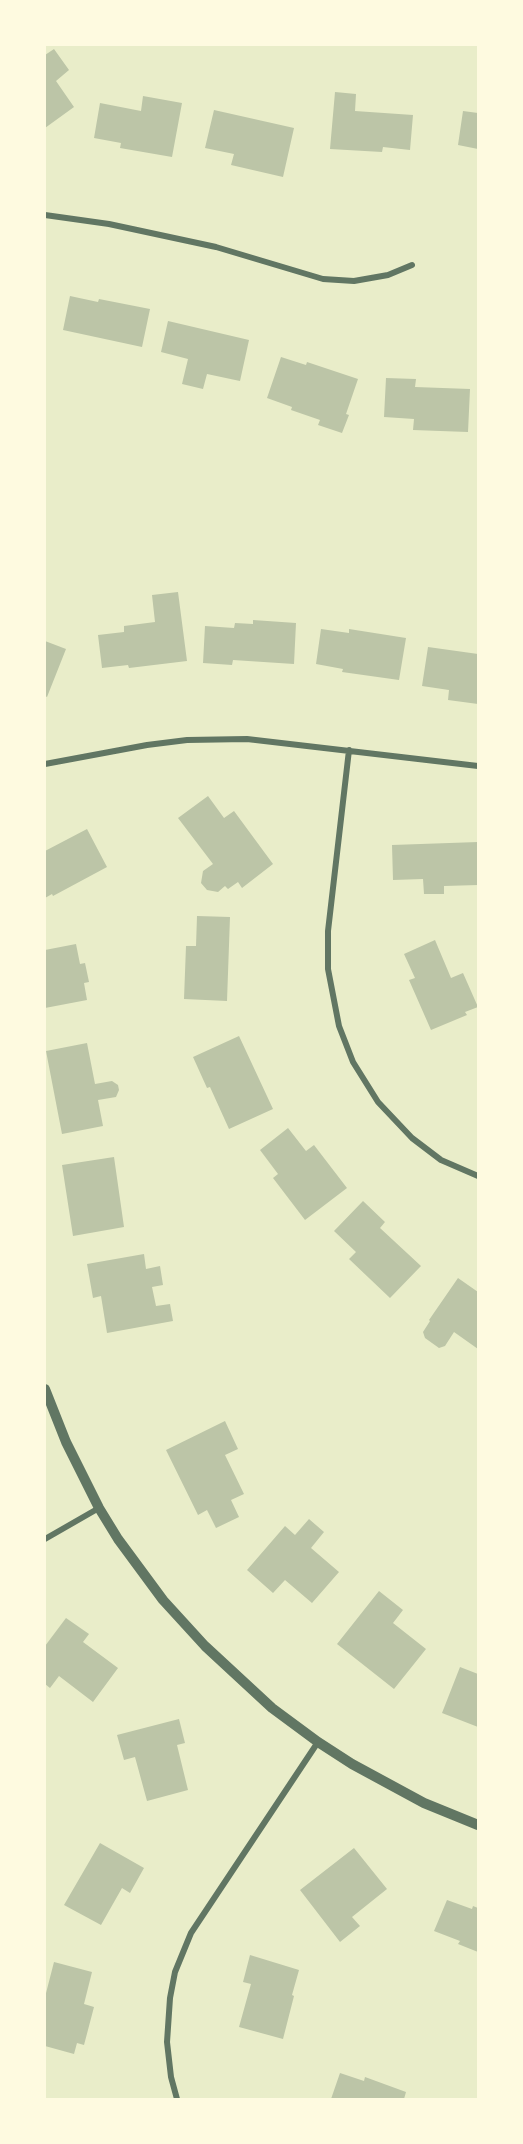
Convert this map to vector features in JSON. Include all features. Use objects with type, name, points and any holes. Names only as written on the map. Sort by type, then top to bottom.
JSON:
[{"type":"street","points":[[45,215],[109,224],[216,247],[323,279],[354,281],[388,275],[412,265]]},
{"type":"street","points":[[45,764],[187,740],[247,739],[478,766]]},
{"type":"street","points":[[349,750],[328,931],[328,969],[339,1026],[353,1062],[378,1102],[412,1138],[441,1160],[478,1176]]},
{"type":"street","points":[[45,1389],[66,1442],[99,1508],[118,1539],[163,1600],[205,1646],[272,1708],[318,1742],[352,1764],[424,1803],[478,1825]]},
{"type":"street","points":[[45,1539],[99,1508]]},
{"type":"street","points":[[177,2099],[171,2077],[167,2042],[170,1998],[175,1972],[191,1933],[318,1742]]},
{"type":"building","points":[[54,49],[69,70],[56,81],[74,107],[45,128],[45,55]]},
{"type":"building","points":[[335,92],[356,94],[355,111],[413,115],[410,150],[383,147],[382,152],[330,149]]},
{"type":"building","points":[[143,96],[182,103],[172,157],[120,148],[121,143],[94,138],[100,103],[141,111]]},
{"type":"building","points":[[214,110],[294,128],[283,177],[231,165],[234,154],[205,148]]},
{"type":"building","points":[[463,111],[478,113],[478,149],[458,145]]},
{"type":"building","points":[[70,296],[150,309],[142,347],[63,330]]},
{"type":"building","points":[[168,321],[249,340],[240,381],[207,374],[203,389],[182,384],[188,359],[161,352]]},
{"type":"building","points":[[281,357],[306,365],[307,362],[358,379],[342,433],[318,425],[320,420],[291,410],[292,407],[267,398]]},
{"type":"building","points":[[386,378],[416,379],[415,387],[470,389],[468,432],[413,430],[414,419],[384,417]]},
{"type":"building","points":[[178,592],[187,661],[129,668],[128,665],[102,668],[98,635],[124,632],[124,626],[155,622],[152,595]]},
{"type":"building","points":[[253,620],[296,623],[294,664],[233,660],[232,665],[203,663],[205,626],[234,628],[235,623],[253,624]]},
{"type":"building","points":[[321,629],[349,633],[349,629],[406,638],[399,680],[342,672],[343,669],[316,664]]},
{"type":"building","points":[[45,641],[66,649],[47,697],[45,696]]},
{"type":"building","points":[[428,647],[478,654],[478,704],[448,700],[449,690],[422,686]]},
{"type":"building","points":[[208,796],[224,818],[234,811],[273,864],[242,888],[238,882],[228,889],[225,886],[218,892],[207,890],[201,883],[203,871],[213,864],[178,818]]},
{"type":"building","points":[[87,829],[107,867],[45,898],[45,851]]},
{"type":"building","points":[[478,842],[478,885],[444,886],[444,894],[424,894],[423,879],[393,880],[392,845]]},
{"type":"building","points":[[197,916],[230,917],[227,1001],[184,999],[186,946],[196,946]]},
{"type":"building","points":[[435,940],[451,978],[463,973],[478,1007],[465,1012],[467,1015],[431,1030],[409,980],[415,978],[404,954]]},
{"type":"building","points":[[76,944],[80,964],[85,963],[89,982],[84,983],[87,1000],[45,1008],[45,950]]},
{"type":"building","points":[[239,1036],[273,1109],[229,1129],[193,1057]]},
{"type":"building","points":[[87,1043],[95,1084],[112,1081],[118,1085],[119,1090],[116,1097],[98,1100],[103,1126],[62,1134],[46,1051]]},
{"type":"building","points":[[288,1128],[306,1151],[314,1145],[347,1188],[305,1220],[273,1178],[278,1174],[260,1150]]},
{"type":"building","points":[[114,1157],[124,1227],[73,1236],[62,1165]]},
{"type":"building","points":[[363,1201],[385,1222],[380,1228],[421,1266],[390,1298],[349,1259],[356,1252],[334,1231]]},
{"type":"building","points":[[144,1254],[146,1269],[160,1266],[163,1285],[152,1287],[156,1306],[170,1304],[173,1321],[107,1333],[101,1296],[93,1298],[87,1264]]},
{"type":"building","points":[[458,1278],[478,1292],[478,1349],[454,1332],[445,1346],[439,1348],[425,1338],[423,1332]]},
{"type":"building","points":[[225,1421],[238,1449],[225,1455],[244,1494],[231,1500],[239,1517],[216,1528],[207,1510],[198,1515],[166,1450]]},
{"type":"building","points":[[309,1519],[324,1532],[311,1548],[339,1572],[312,1603],[285,1580],[273,1593],[247,1570],[285,1526],[295,1535]]},
{"type":"building","points":[[379,1591],[403,1610],[393,1623],[426,1649],[394,1689],[337,1644]]},
{"type":"building","points":[[66,1618],[89,1634],[83,1642],[118,1668],[93,1702],[59,1676],[50,1688],[45,1684],[45,1646]]},
{"type":"building","points":[[460,1667],[478,1674],[478,1727],[442,1713]]},
{"type":"building","points":[[179,1719],[185,1743],[177,1745],[188,1790],[147,1801],[135,1757],[124,1760],[117,1735]]},
{"type":"building","points":[[100,1843],[144,1868],[130,1893],[122,1888],[101,1925],[64,1905]]},
{"type":"building","points":[[354,1848],[387,1889],[352,1917],[360,1926],[340,1942],[300,1890]]},
{"type":"building","points":[[447,1900],[472,1909],[473,1906],[478,1908],[478,1952],[458,1944],[460,1941],[434,1931]]},
{"type":"building","points":[[250,1955],[299,1970],[283,2039],[239,2027],[251,1984],[243,1982]]},
{"type":"building","points":[[54,1962],[92,1972],[84,2004],[94,2007],[84,2045],[77,2043],[74,2054],[45,2046],[45,1997]]},
{"type":"building","points":[[340,2073],[364,2081],[365,2077],[406,2092],[404,2099],[331,2099]]}]
